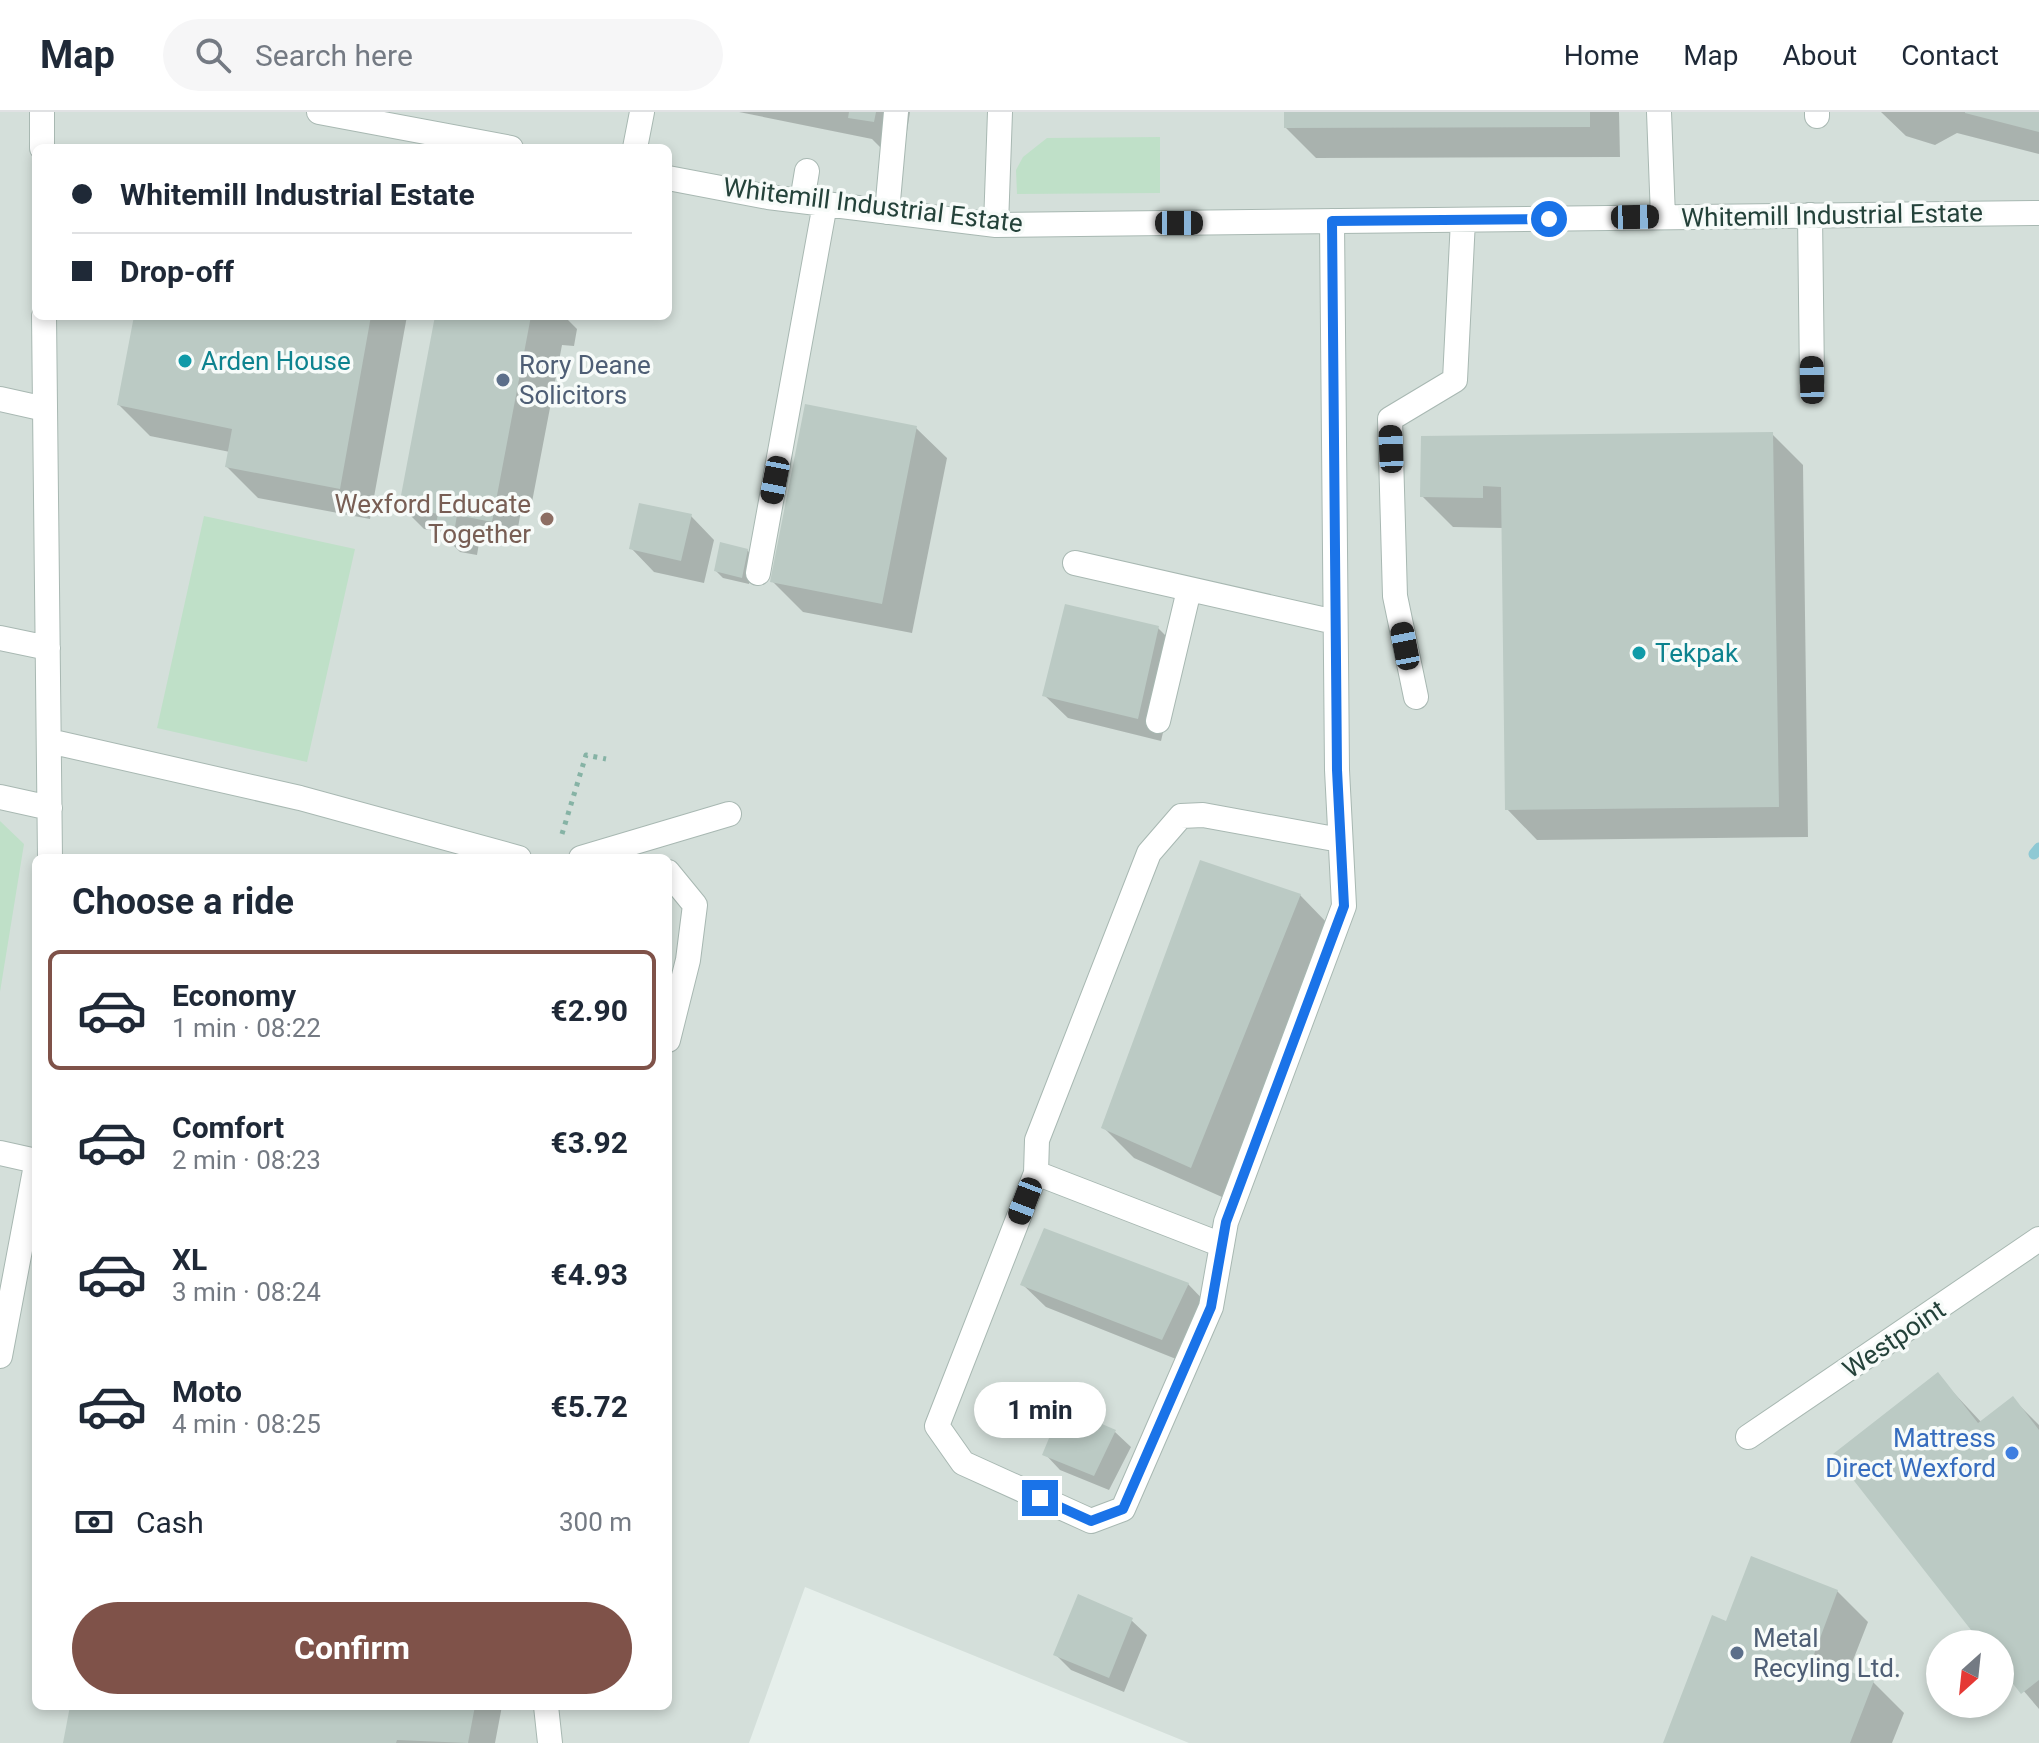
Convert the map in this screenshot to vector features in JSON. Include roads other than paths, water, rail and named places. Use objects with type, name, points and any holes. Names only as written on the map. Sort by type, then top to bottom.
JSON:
[{"type":"street","points":[[42,112],[42,144]]},
{"type":"street","points":[[319,112],[445,124],[500,144]]},
{"type":"street","points":[[636,144],[642,112]]},
{"type":"street","points":[[887,212],[896,112]]},
{"type":"street","points":[[996,225],[1000,112]]},
{"type":"street","points":[[1659,112],[1663,217]]},
{"type":"street","points":[[758,573],[814,202],[807,171]]},
{"type":"street","name":"Whitemill Industrial Estate","points":[[672,179],[814,202],[996,225],[2039,213]]},
{"type":"street","points":[[1810,215],[1812,380]]},
{"type":"street","points":[[1416,697],[1395,596],[1390,419],[1455,380],[1463,220]]},
{"type":"street","points":[[1332,221],[1335,622],[1344,906],[1226,1222],[1211,1307],[1123,1509],[1091,1521],[963,1463],[937,1426],[1036,1173],[1037,1140],[1149,853],[1181,816],[1203,815],[1340,840]]},
{"type":"street","points":[[44,320],[50,854]]},
{"type":"street","points":[[0,399],[45,409]]},
{"type":"street","points":[[1075,563],[1335,622]]},
{"type":"street","points":[[1158,721],[1189,590]]},
{"type":"street","points":[[0,638],[48,648]]},
{"type":"street","points":[[49,741],[300,798],[504,854]]},
{"type":"street","points":[[0,797],[50,808]]},
{"type":"street","points":[[616,854],[650,850],[729,814]]},
{"type":"street","points":[[672,877],[695,905],[688,960],[672,1024]]},
{"type":"street","points":[[0,1153],[32,1162]]},
{"type":"street","points":[[1036,1173],[1222,1245]]},
{"type":"street","points":[[0,1356],[27,1260],[32,1206]]},
{"type":"street","name":"Westpoint","points":[[1748,1437],[2039,1239]]},
{"type":"street","points":[[546,1710],[550,1743]]},
{"type":"waterway","points":[[2034,854],[2039,848]]},
{"type":"place","name":"Arden House","points":[[185,361]]},
{"type":"place","name":"Rory Deane Solicitors","points":[[503,380]]},
{"type":"place","name":"Wexford Educate Together","points":[[547,519]]},
{"type":"place","name":"Tekpak","points":[[1639,653]]},
{"type":"place","name":"Mattress Direct Wexford","points":[[2012,1453]]},
{"type":"place","name":"Metal Recyling Ltd.","points":[[1737,1653]]}]
